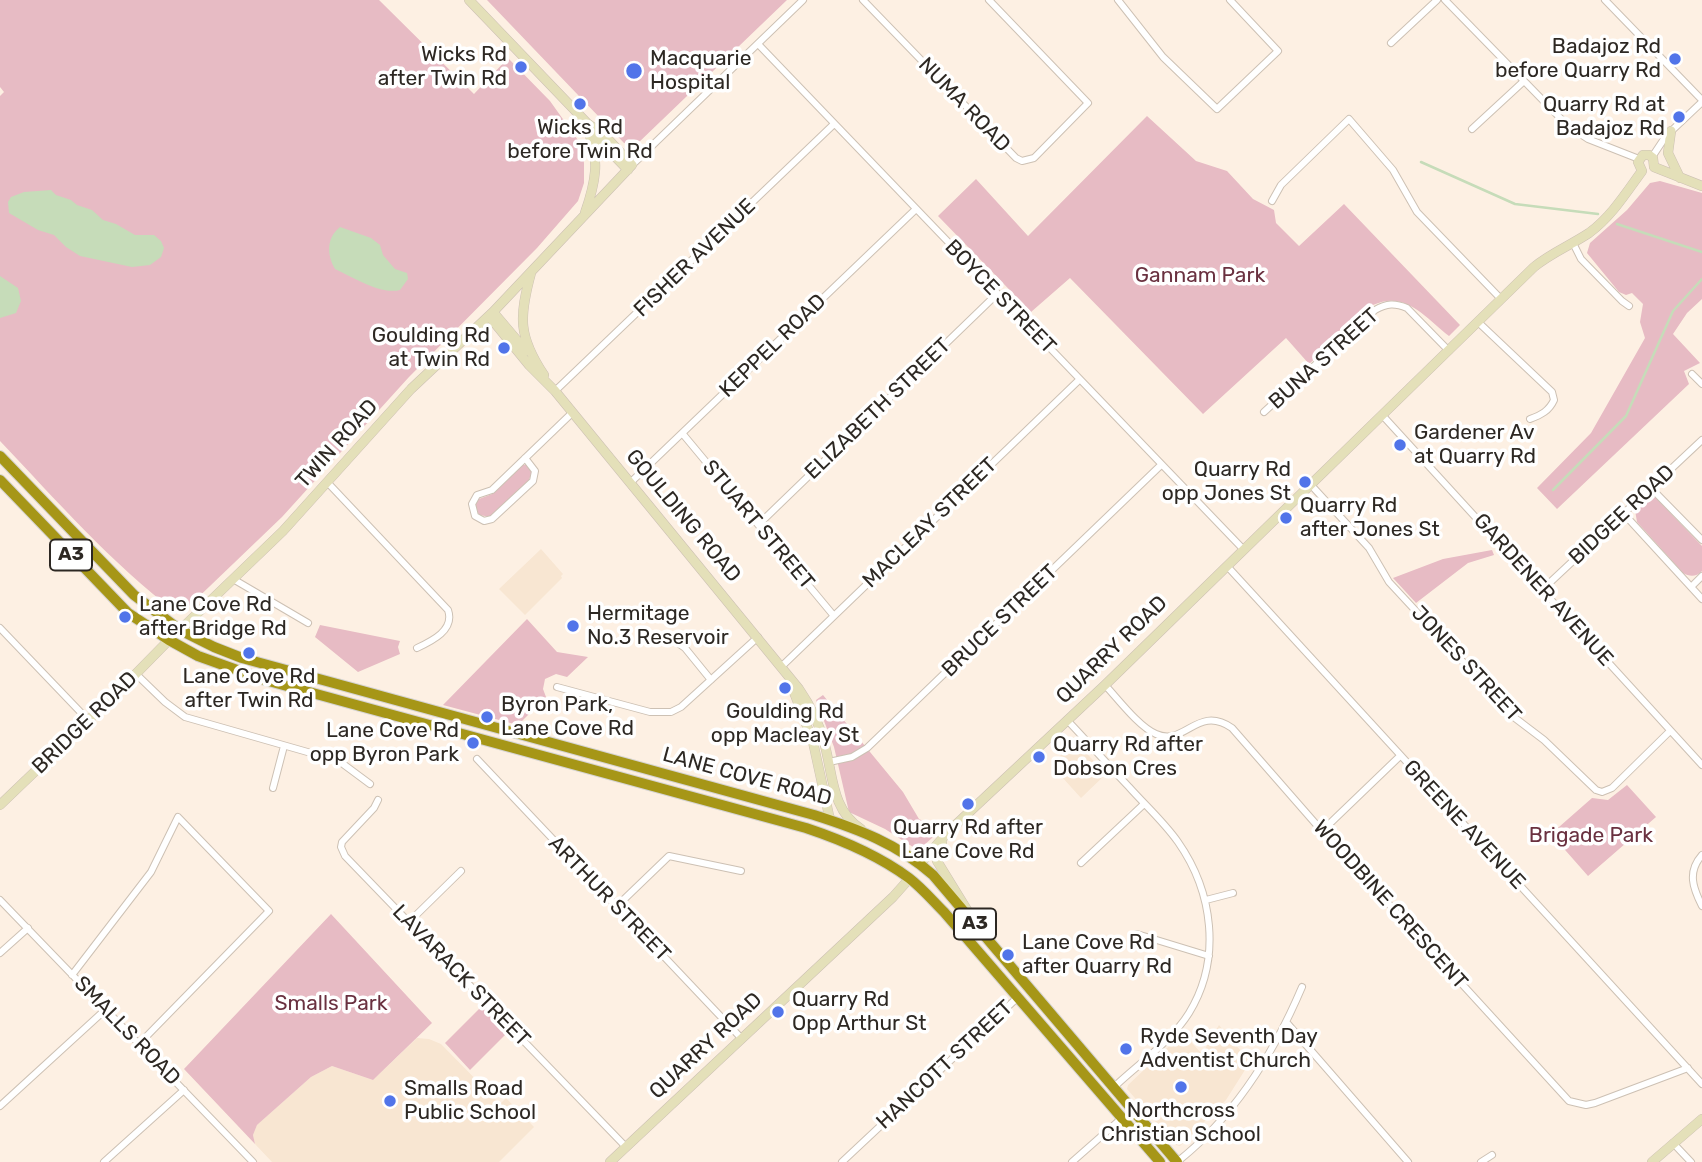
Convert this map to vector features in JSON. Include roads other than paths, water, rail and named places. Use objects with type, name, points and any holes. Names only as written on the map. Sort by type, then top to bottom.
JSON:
[{"type":"highway","name":"LANE COVE ROAD","points":[[0,456],[134,596],[180,630],[214,647],[242,658],[830,820],[891,844],[933,875],[1177,1162]]},
{"type":"highway","name":"LANE COVE ROAD","points":[[0,480],[128,613],[169,640],[212,662],[248,675],[772,818],[828,835],[865,851],[909,879],[944,912],[1160,1162]]},
{"type":"highway","name":"TWIN ROAD","points":[[169,640],[180,630]]},
{"type":"highway","points":[[830,820],[836,829],[865,851]]},
{"type":"highway","name":"QUARRY ROAD","points":[[909,879],[920,864]]},
{"type":"street","points":[[469,0],[587,123],[601,142],[630,167]]},
{"type":"street","name":"TWIN ROAD","points":[[180,630],[283,531],[411,389],[491,314],[630,167],[803,0]]},
{"type":"street","name":"NUMA ROAD","points":[[863,0],[1016,158],[1029,160],[1088,103],[989,0]]},
{"type":"street","points":[[1118,0],[1163,57],[1217,109],[1278,51],[1230,0]]},
{"type":"street","points":[[1391,43],[1437,0]]},
{"type":"street","points":[[1445,0],[1578,134],[1639,159]]},
{"type":"street","points":[[1605,0],[1702,101],[1671,131],[1652,157]]},
{"type":"street","name":"BOYCE STREET","points":[[758,44],[1244,550]]},
{"type":"street","points":[[1472,129],[1524,81]]},
{"type":"street","points":[[579,115],[591,138],[596,162],[595,180],[584,216]]},
{"type":"street","points":[[1272,201],[1280,185],[1349,119],[1393,170],[1417,212],[1502,299]]},
{"type":"street","name":"FISHER AVENUE","points":[[555,391],[834,124]]},
{"type":"street","points":[[1671,131],[1668,153],[1680,178]]},
{"type":"street","points":[[1643,155],[1652,157],[1654,167],[1649,172],[1642,171],[1638,164],[1639,159],[1643,155]]},
{"type":"street","points":[[1654,167],[1702,186]]},
{"type":"street","name":"QUARRY ROAD","points":[[920,864],[948,832],[1105,685],[1502,299],[1548,256],[1573,243],[1604,219],[1642,171]]},
{"type":"street","name":"KEPPEL ROAD","points":[[630,483],[916,209]]},
{"type":"street","points":[[1573,243],[1581,259],[1629,306]]},
{"type":"street","name":"GOULDING ROAD","points":[[532,271],[522,318],[525,342],[534,360],[572,413],[758,637],[811,708],[824,741],[830,820]]},
{"type":"street","name":"ELIZABETH STREET","points":[[758,524],[997,294]]},
{"type":"street","name":"BUNA STREET","points":[[1264,412],[1375,310],[1384,305],[1399,304],[1407,308],[1449,351]]},
{"type":"street","points":[[491,314],[534,360]]},
{"type":"street","name":"GOULDING ROAD","points":[[491,314],[529,365],[555,391]]},
{"type":"street","points":[[1478,322],[1554,396],[1552,405],[1547,410],[1530,419]]},
{"type":"street","points":[[1692,374],[1702,384]]},
{"type":"street","name":"MACLEAY STREET","points":[[782,667],[1079,380]]},
{"type":"street","points":[[525,458],[536,471],[533,481],[492,519],[484,521],[475,516],[472,504],[477,495],[492,490],[525,458],[572,413]]},
{"type":"street","name":"GARDENER AVENUE","points":[[1383,416],[1702,765]]},
{"type":"street","name":"STUART STREET","points":[[682,433],[834,616]]},
{"type":"street","name":"BIDGEE ROAD","points":[[1543,590],[1702,440]]},
{"type":"street","name":"BRUCE STREET","points":[[824,763],[852,757],[867,748],[1161,465]]},
{"type":"street","points":[[328,482],[448,610],[450,615],[447,627],[432,641],[417,648]]},
{"type":"street","name":"JONES STREET","points":[[1311,485],[1369,548],[1389,582],[1515,718],[1544,740],[1596,790],[1602,792],[1612,788],[1671,731]]},
{"type":"street","points":[[1651,488],[1702,540]]},
{"type":"street","points":[[1624,514],[1702,599]]},
{"type":"street","name":"GREENE AVENUE","points":[[1227,566],[1702,1084]]},
{"type":"street","points":[[1691,587],[1702,576]]},
{"type":"street","points":[[233,579],[308,622]]},
{"type":"street","points":[[0,628],[89,721]]},
{"type":"street","points":[[557,687],[661,714],[671,712],[681,707],[758,637]]},
{"type":"street","points":[[669,638],[685,648],[711,680]]},
{"type":"street","name":"BRIDGE ROAD","points":[[1,801],[89,721],[169,640]]},
{"type":"street","points":[[136,674],[164,702],[185,717],[339,761],[370,784]]},
{"type":"street","name":"WOODBINE CRESCENT","points":[[1105,685],[1148,730],[1160,736],[1175,736],[1193,724],[1208,720],[1227,724],[1569,1101],[1586,1105],[1595,1103],[1688,1068]]},
{"type":"street","points":[[1067,720],[1176,840],[1186,855],[1206,900],[1210,928],[1209,956],[1203,983],[1184,1020],[1113,1088]]},
{"type":"street","points":[[273,788],[284,746]]},
{"type":"street","points":[[1322,831],[1401,756]]},
{"type":"street","name":"ARTHUR STREET","points":[[477,759],[742,1039]]},
{"type":"street","name":"GOULDING ROAD","points":[[824,763],[840,808],[861,830]]},
{"type":"street","name":"LAVARACK STREET","points":[[378,800],[374,808],[344,838],[341,847],[345,856],[626,1147]]},
{"type":"street","points":[[1081,863],[1144,804]]},
{"type":"street","points":[[72,975],[151,872],[178,817],[269,911],[139,1044]]},
{"type":"street","points":[[948,832],[937,851],[937,861],[974,923]]},
{"type":"street","points":[[1702,855],[1696,862],[1692,878],[1702,906]]},
{"type":"street","points":[[617,907],[669,856],[741,871]]},
{"type":"street","points":[[409,922],[461,871]]},
{"type":"street","name":"QUARRY ROAD","points":[[610,1162],[909,879]]},
{"type":"street","points":[[1206,900],[1233,893]]},
{"type":"street","name":"SMALLS ROAD","points":[[0,900],[252,1162]]},
{"type":"street","points":[[0,953],[28,928]]},
{"type":"street","points":[[1137,934],[1209,956]]},
{"type":"street","points":[[1177,1162],[1240,1100],[1287,1023],[1302,987]]},
{"type":"street","name":"HANCOTT STREET","points":[[842,1162],[1017,998]]},
{"type":"street","points":[[0,1106],[105,1010]]},
{"type":"street","points":[[1287,1023],[1408,1162]]},
{"type":"street","points":[[104,1162],[184,1090]]},
{"type":"street","points":[[1072,1162],[1122,1118]]},
{"type":"street","points":[[1652,1162],[1702,1119]]},
{"type":"street","points":[[1674,1143],[1691,1162]]},
{"type":"street","points":[[1481,1162],[1492,1155]]},
{"type":"waterway","points":[[1421,162],[1515,204],[1598,214]]},
{"type":"waterway","points":[[1617,224],[1702,252]]},
{"type":"waterway","points":[[1553,490],[1626,416],[1673,311],[1702,279]]},
{"type":"place","name":"Badajoz Rd before Quarry Rd","points":[[1675,59]]},
{"type":"place","name":"Wicks Rd after Twin Rd","points":[[521,67]]},
{"type":"place","name":"Macquarie Hospital","points":[[634,71]]},
{"type":"place","name":"Wicks Rd before Twin Rd","points":[[580,104]]},
{"type":"place","name":"Quarry Rd at Badajoz Rd","points":[[1679,117]]},
{"type":"place","name":"Goulding Rd at Twin Rd","points":[[504,348]]},
{"type":"place","name":"Gardener Av at Quarry Rd","points":[[1400,445]]},
{"type":"place","name":"Quarry Rd opp Jones St","points":[[1305,482]]},
{"type":"place","name":"Quarry Rd after Jones St","points":[[1286,518]]},
{"type":"place","name":"Lane Cove Rd after Bridge Rd","points":[[125,617]]},
{"type":"place","name":"Hermitage No.3 Reservoir","points":[[573,626]]},
{"type":"place","name":"Lane Cove Rd after Twin Rd","points":[[249,653]]},
{"type":"place","name":"Goulding Rd opp Macleay St","points":[[785,688]]},
{"type":"place","name":"Byron Park, Lane Cove Rd","points":[[487,717]]},
{"type":"place","name":"Lane Cove Rd opp Byron Park","points":[[473,743]]},
{"type":"place","name":"Quarry Rd after Dobson Cres","points":[[1039,757]]},
{"type":"place","name":"Quarry Rd after Lane Cove Rd","points":[[968,804]]},
{"type":"place","name":"Lane Cove Rd after Quarry Rd","points":[[1008,955]]},
{"type":"place","name":"Quarry Rd Opp Arthur St","points":[[778,1012]]},
{"type":"place","name":"Ryde Seventh Day Adventist Church","points":[[1126,1049]]},
{"type":"place","name":"Northcross Christian School","points":[[1181,1087]]},
{"type":"place","name":"Smalls Road Public School","points":[[390,1101]]},
{"type":"park label","name":"Gannam Park","points":[[1200,276]]},
{"type":"park label","name":"Brigade Park","points":[[1591,836]]},
{"type":"park label","name":"Smalls Park","points":[[331,1004]]}]
